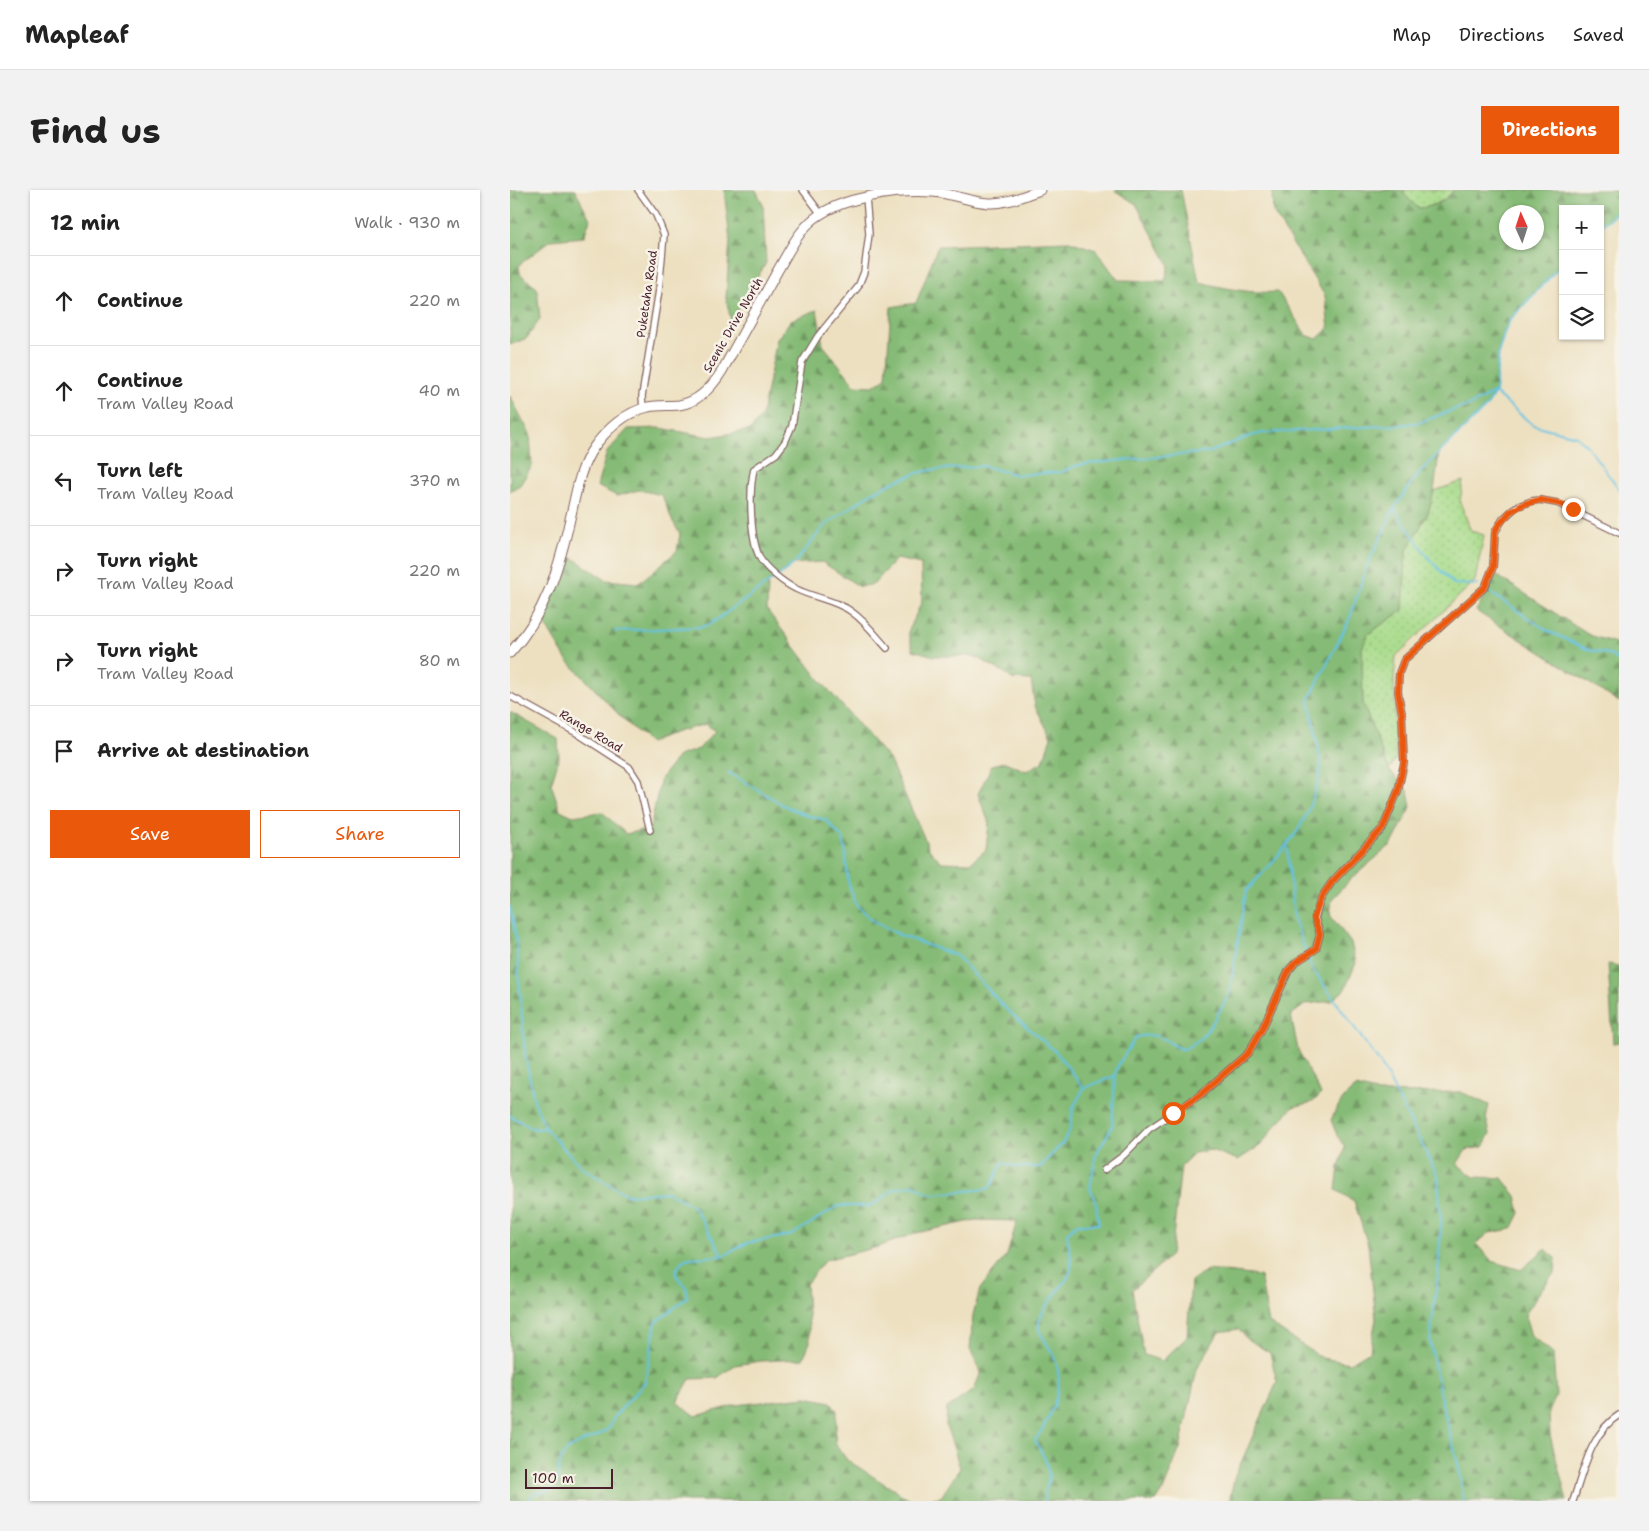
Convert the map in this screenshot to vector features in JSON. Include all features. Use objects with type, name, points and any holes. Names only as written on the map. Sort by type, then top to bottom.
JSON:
[{"type":"main road","name":"Scenic Drive North","points":[[510,653],[536,618],[551,586],[561,556],[583,468],[598,442],[629,414],[643,409],[685,404],[700,396],[711,387],[789,251],[805,228],[821,214],[843,204],[866,197],[914,192],[939,192],[955,193],[978,202],[995,203],[1010,201],[1040,190]]},
{"type":"street","name":"Puketaha Road","points":[[638,190],[656,215],[664,235],[659,290],[642,396],[643,409]]},
{"type":"street","points":[[803,190],[821,214]]},
{"type":"street","points":[[866,197],[869,234],[864,272],[858,287],[818,336],[802,362],[792,426],[785,442],[776,454],[754,469],[751,482],[752,511],[759,557],[771,572],[796,589],[835,603],[852,612],[868,626],[887,648]]},
{"type":"street","points":[[1104,1170],[1124,1155],[1149,1129],[1200,1095],[1248,1053],[1262,1029],[1289,970],[1296,962],[1316,949],[1320,934],[1314,918],[1321,898],[1332,882],[1383,828],[1398,791],[1404,762],[1402,714],[1398,692],[1399,673],[1404,660],[1485,587],[1495,558],[1493,541],[1498,526],[1516,507],[1540,500],[1566,506],[1619,532]]},
{"type":"street","name":"Range Road","points":[[510,696],[575,732],[629,767],[638,781],[650,830]]},
{"type":"street","points":[[1573,1501],[1597,1438],[1608,1424],[1619,1415]]},
{"type":"green space","points":[[510,190],[575,190],[590,219],[584,237],[551,240],[519,265],[520,274],[537,288],[540,319],[527,338],[510,345]]},
{"type":"green space","points":[[724,190],[756,190],[763,205],[766,263],[731,321],[726,298],[730,240]]},
{"type":"green space","points":[[1114,190],[1181,190],[1199,282],[1248,291],[1278,292],[1306,335],[1317,339],[1329,328],[1325,296],[1273,212],[1273,190],[1404,190],[1404,194],[1418,208],[1438,203],[1454,190],[1619,190],[1619,211],[1604,224],[1604,205],[1559,205],[1559,267],[1510,320],[1499,351],[1495,393],[1487,406],[1439,453],[1434,491],[1428,513],[1406,552],[1403,610],[1368,634],[1362,649],[1363,704],[1389,770],[1408,790],[1411,807],[1392,844],[1351,879],[1332,899],[1330,915],[1351,943],[1356,963],[1345,989],[1332,1001],[1306,1004],[1291,1015],[1298,1050],[1321,1094],[1313,1102],[1293,1107],[1261,1145],[1238,1160],[1211,1150],[1194,1153],[1181,1166],[1171,1255],[1132,1290],[1144,1355],[1162,1361],[1187,1337],[1191,1281],[1207,1270],[1260,1276],[1269,1323],[1322,1358],[1350,1363],[1370,1351],[1376,1319],[1368,1245],[1354,1201],[1336,1190],[1339,1167],[1345,1147],[1337,1135],[1331,1120],[1336,1110],[1344,1098],[1356,1087],[1379,1093],[1461,1092],[1489,1105],[1486,1118],[1490,1133],[1483,1147],[1466,1150],[1457,1164],[1474,1177],[1502,1178],[1516,1196],[1520,1213],[1512,1229],[1489,1233],[1476,1244],[1492,1261],[1521,1270],[1545,1249],[1556,1258],[1555,1272],[1525,1315],[1531,1336],[1553,1353],[1556,1396],[1549,1412],[1550,1435],[1567,1501],[1229,1501],[1235,1476],[1277,1382],[1270,1353],[1247,1339],[1239,1329],[1219,1332],[1197,1369],[1180,1448],[1163,1491],[1156,1501],[510,1501],[510,712],[558,739],[559,758],[551,784],[560,810],[573,816],[602,812],[626,834],[650,828],[661,778],[678,756],[699,749],[715,731],[706,724],[676,732],[650,743],[626,722],[566,659],[541,617],[573,558],[606,580],[639,583],[677,551],[680,534],[662,495],[639,490],[617,496],[597,486],[607,452],[628,429],[660,428],[710,437],[751,430],[762,415],[777,339],[791,320],[817,310],[823,345],[855,385],[873,386],[886,378],[891,307],[916,303],[938,246],[1069,241],[1096,250],[1118,280],[1165,281],[1169,265],[1136,204]],"holes":[[[896,559],[921,564],[922,601],[908,632],[913,650],[934,656],[974,656],[1005,673],[1012,679],[1031,680],[1035,706],[1051,737],[1043,762],[1026,771],[1005,762],[992,765],[978,794],[989,823],[986,850],[970,863],[942,862],[930,851],[889,759],[819,679],[767,610],[768,583],[794,564],[822,562],[860,587],[874,584]],[[976,1220],[1017,1221],[1007,1255],[980,1289],[973,1315],[970,1349],[981,1372],[974,1390],[947,1408],[946,1425],[960,1468],[941,1497],[910,1500],[847,1460],[835,1443],[837,1411],[831,1402],[806,1397],[736,1405],[696,1416],[677,1402],[690,1379],[717,1378],[735,1365],[761,1361],[803,1359],[810,1342],[806,1284],[825,1260],[878,1247],[916,1233]]]},
{"type":"green space","points":[[1404,190],[1454,190],[1438,203],[1418,208],[1404,194]]},
{"type":"green space","points":[[510,396],[530,434],[532,466],[520,485],[510,491]]},
{"type":"green space","points":[[1463,481],[1460,502],[1471,531],[1484,535],[1475,581],[1396,656],[1394,681],[1396,758],[1389,770],[1363,704],[1361,649],[1368,634],[1403,610],[1406,552],[1428,513],[1434,491]]},
{"type":"green space","points":[[1496,575],[1589,635],[1619,644],[1619,702],[1476,611]]},
{"type":"green space","points":[[1608,964],[1619,966],[1619,1042],[1613,1043]]},
{"type":"waterway","points":[[1604,224],[1619,211]]},
{"type":"waterway","points":[[1044,1501],[1049,1476],[1046,1461],[1035,1440],[1053,1407],[1059,1383],[1055,1359],[1040,1333],[1039,1323],[1045,1308],[1070,1274],[1071,1259],[1067,1233],[1077,1224],[1099,1224],[1095,1198],[1090,1188],[1096,1154],[1112,1127],[1115,1076],[1118,1065],[1136,1037],[1150,1035],[1160,1037],[1181,1049],[1185,1049],[1200,1039],[1210,1027],[1229,995],[1246,891],[1297,832],[1308,812],[1317,785],[1321,769],[1309,700],[1349,620],[1367,566],[1394,509],[1412,482],[1487,406],[1495,393],[1499,351],[1510,320],[1559,267]]},
{"type":"waterway","points":[[615,631],[709,625],[794,564],[824,526],[870,494],[917,473],[983,466],[1018,475],[1062,472],[1075,466],[1094,463],[1210,452],[1250,436],[1263,433],[1421,422],[1466,407],[1494,393]]},
{"type":"waterway","points":[[1495,393],[1533,425],[1576,436],[1587,446],[1619,489]]},
{"type":"waterway","points":[[1395,510],[1431,561],[1454,584],[1477,585]]},
{"type":"waterway","points":[[1489,592],[1548,631],[1589,650],[1605,653],[1619,660]]},
{"type":"waterway","points":[[728,772],[785,806],[806,815],[826,820],[843,839],[848,882],[856,904],[861,910],[875,922],[902,936],[957,956],[1006,1009],[1056,1052],[1084,1088]]},
{"type":"waterway","points":[[1287,845],[1294,918],[1306,953]]},
{"type":"waterway","points":[[510,907],[516,937],[525,1055],[534,1100],[545,1128],[581,1167],[627,1195],[668,1192],[694,1207],[723,1256]]},
{"type":"waterway","points":[[1308,957],[1311,967],[1382,1066],[1438,1176],[1441,1224],[1438,1272],[1430,1341],[1441,1399],[1459,1468],[1464,1501]]},
{"type":"waterway","points":[[528,1501],[534,1493],[553,1488],[557,1483],[562,1457],[568,1450],[607,1430],[614,1417],[645,1382],[656,1322],[687,1298],[686,1287],[676,1275],[676,1270],[682,1261],[689,1258],[723,1256],[747,1243],[792,1235],[838,1206],[869,1206],[894,1189],[914,1185],[928,1193],[934,1194],[987,1189],[991,1186],[1002,1163],[1018,1167],[1040,1167],[1062,1144],[1070,1130],[1073,1108],[1084,1088],[1115,1076]]},
{"type":"waterway","points":[[510,1116],[534,1129],[545,1128]]},
{"type":"route","points":[[1173,1113],[1200,1095],[1248,1053],[1262,1029],[1289,970],[1296,962],[1316,949],[1320,934],[1314,918],[1321,898],[1353,858],[1383,828],[1398,791],[1404,762],[1402,714],[1398,692],[1399,673],[1404,660],[1485,587],[1495,558],[1493,541],[1495,532],[1510,512],[1516,507],[1540,500],[1557,503],[1573,509]]}]
